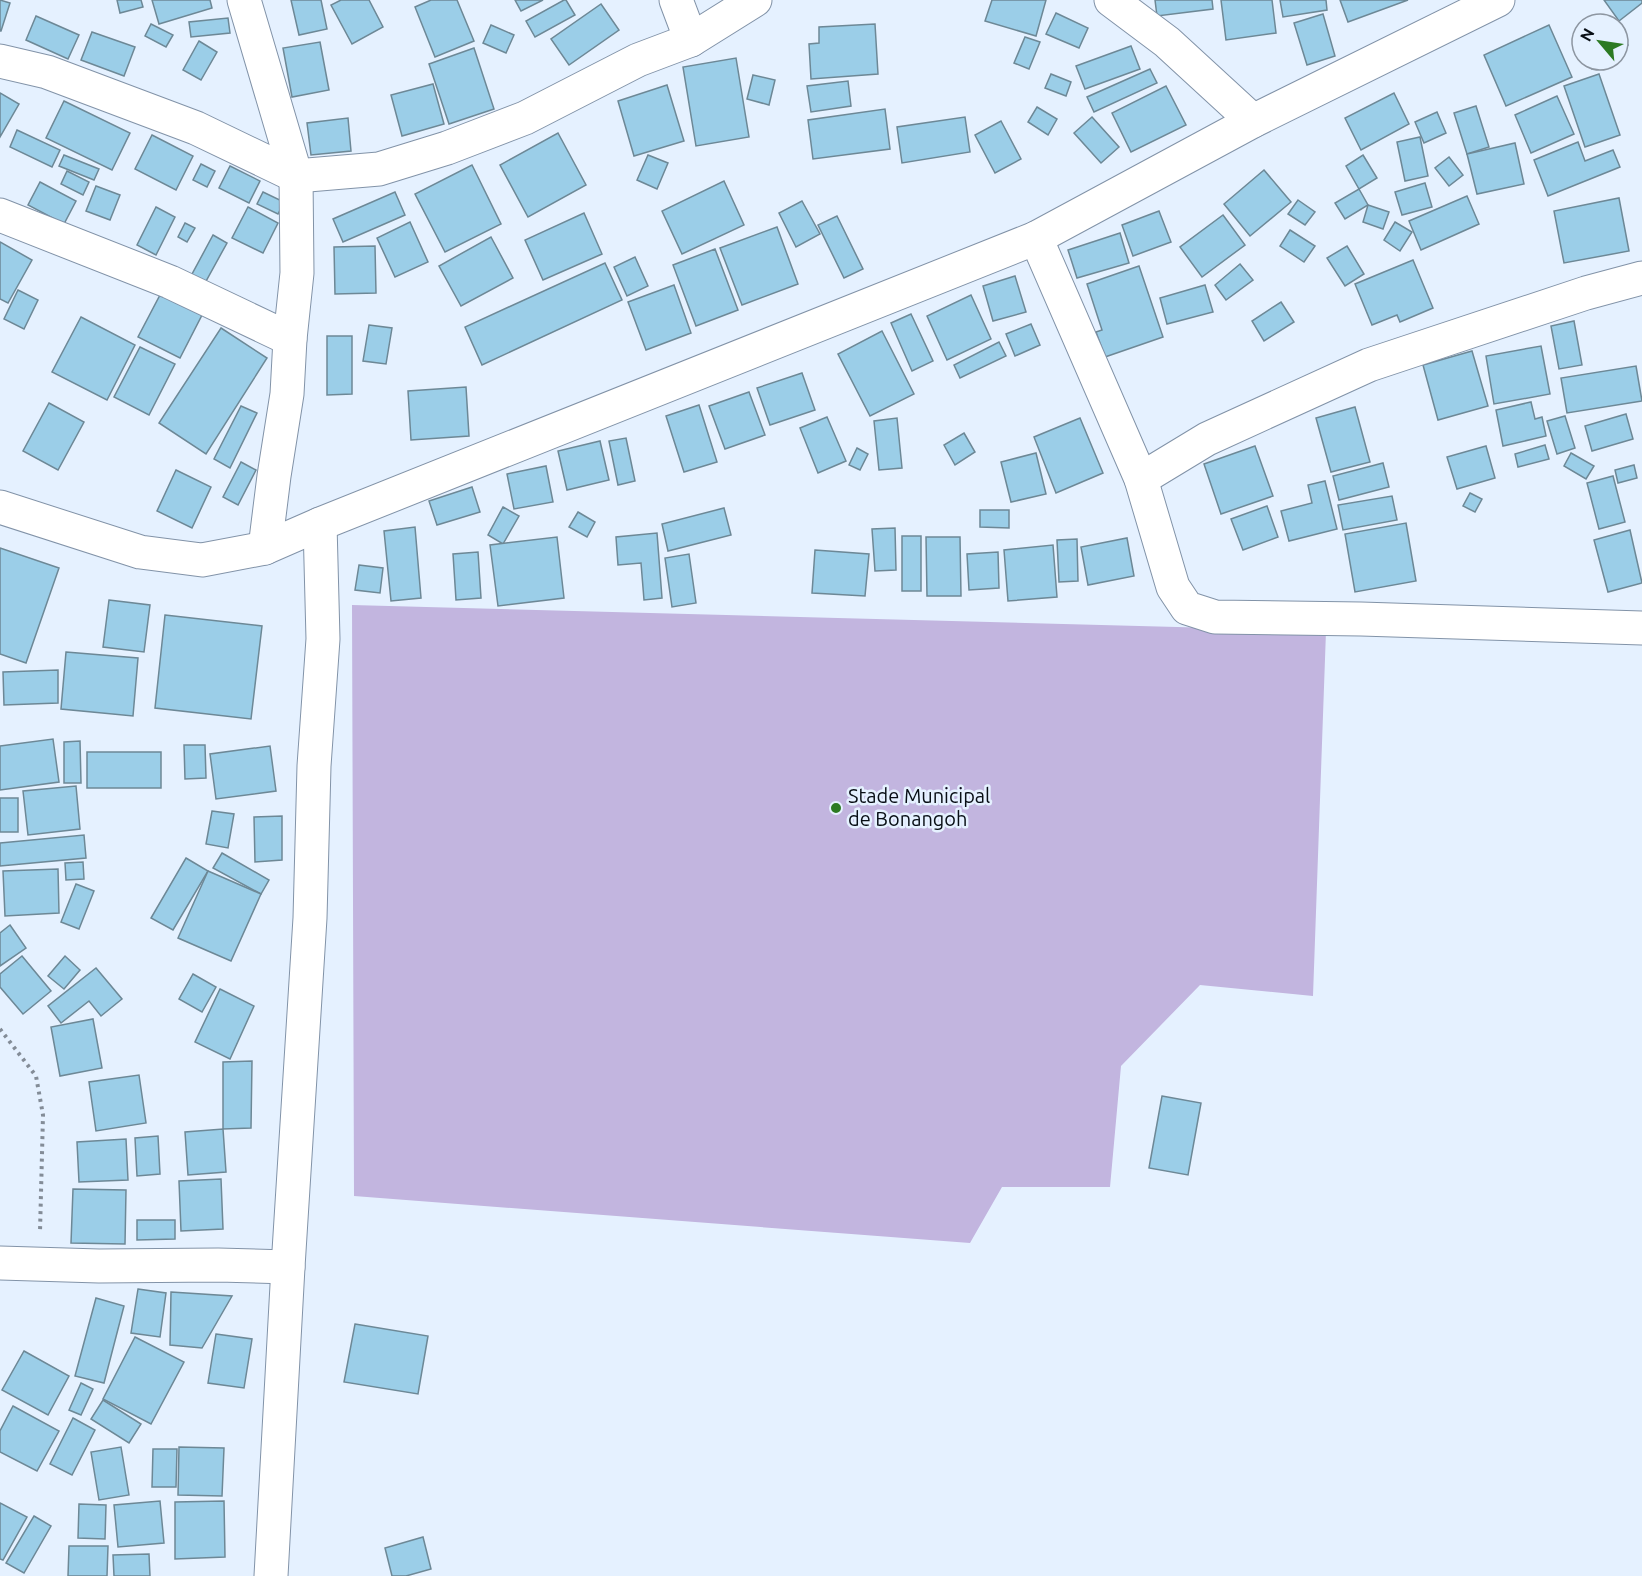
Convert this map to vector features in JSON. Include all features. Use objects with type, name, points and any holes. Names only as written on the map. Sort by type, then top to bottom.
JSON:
[{"type":"street","points":[[244,0],[296,176],[297,273],[287,394],[265,548]]},
{"type":"street","points":[[676,0],[691,40]]},
{"type":"street","points":[[0,61],[47,72],[196,128],[296,176],[379,169],[447,148],[525,118],[638,60],[691,40],[755,0]]},
{"type":"street","points":[[1111,0],[1167,42],[1253,121]]},
{"type":"street","points":[[0,507],[140,552],[202,560],[265,548],[1036,238],[1253,121],[1498,0]]},
{"type":"street","points":[[0,215],[170,282],[290,339]]},
{"type":"street","points":[[1036,238],[1142,479],[1173,587],[1187,608],[1215,617],[1642,628]]},
{"type":"street","points":[[1142,479],[1207,439],[1369,365],[1586,293],[1642,278]]},
{"type":"street","points":[[271,1576],[310,918],[314,766],[323,639],[320,524]]},
{"type":"street","points":[[0,1263],[288,1267]]},
{"type":"path","points":[[0,1029],[36,1076],[43,1115],[39,1263]]},
{"type":"shaded area","name":"Stade Municipal de Bonangoh","points":[[352,605],[1326,631],[1313,996],[1200,985],[1121,1066],[1110,1187],[1002,1187],[970,1243],[354,1196]]},
{"type":"building","points":[[0,0],[10,3],[1,31],[0,31]]},
{"type":"building","points":[[117,0],[141,0],[143,7],[120,13]]},
{"type":"building","points":[[152,0],[210,0],[212,8],[159,24]]},
{"type":"building","points":[[291,0],[321,0],[327,29],[299,35]]},
{"type":"building","points":[[341,0],[369,0],[383,27],[352,44],[331,5]]},
{"type":"building","points":[[431,0],[457,0],[474,41],[435,57],[415,7]]},
{"type":"building","points":[[515,0],[543,0],[521,11]]},
{"type":"building","points":[[564,0],[575,15],[535,37],[526,21]]},
{"type":"building","points":[[992,0],[1046,0],[1036,36],[985,21]]},
{"type":"building","points":[[1155,0],[1212,0],[1213,9],[1157,16]]},
{"type":"building","points":[[1221,0],[1272,0],[1276,33],[1226,40]]},
{"type":"building","points":[[1280,0],[1326,0],[1327,10],[1283,17]]},
{"type":"building","points":[[1340,0],[1408,0],[1348,22]]},
{"type":"building","points":[[1604,0],[1642,0],[1642,3],[1630,12],[1613,12]]},
{"type":"building","points":[[601,4],[619,30],[569,65],[551,39]]},
{"type":"building","points":[[1056,13],[1088,28],[1079,48],[1046,34]]},
{"type":"building","points":[[1323,14],[1335,56],[1307,65],[1294,23]]},
{"type":"building","points":[[36,16],[79,35],[68,59],[26,40]]},
{"type":"building","points":[[228,18],[230,33],[191,37],[189,22]]},
{"type":"building","points":[[151,24],[173,35],[166,47],[145,36]]},
{"type":"building","points":[[875,24],[878,74],[811,79],[809,44],[819,43],[819,27]]},
{"type":"building","points":[[491,25],[514,35],[506,53],[483,43]]},
{"type":"building","points":[[1549,25],[1572,77],[1506,106],[1484,55]]},
{"type":"building","points":[[92,32],[135,47],[124,76],[81,60]]},
{"type":"building","points":[[1025,37],[1040,42],[1029,69],[1014,63]]},
{"type":"building","points":[[199,41],[217,52],[201,80],[183,70]]},
{"type":"building","points":[[320,42],[329,90],[292,97],[283,48]]},
{"type":"building","points":[[1131,46],[1140,69],[1085,89],[1076,66]]},
{"type":"building","points":[[474,48],[494,109],[449,124],[429,64]]},
{"type":"building","points":[[736,58],[749,137],[696,146],[683,67]]},
{"type":"building","points":[[1150,69],[1157,83],[1094,112],[1087,97]]},
{"type":"building","points":[[1051,74],[1071,82],[1066,96],[1045,88]]},
{"type":"building","points":[[1599,74],[1620,135],[1585,147],[1564,86]]},
{"type":"building","points":[[753,75],[775,80],[769,105],[747,99]]},
{"type":"building","points":[[848,81],[851,106],[811,112],[807,86]]},
{"type":"building","points":[[433,84],[444,124],[402,136],[391,95]]},
{"type":"building","points":[[667,85],[684,141],[634,156],[618,101]]},
{"type":"building","points":[[1166,86],[1186,125],[1131,152],[1112,113]]},
{"type":"building","points":[[0,93],[19,104],[0,137]]},
{"type":"building","points":[[1394,93],[1409,124],[1361,150],[1345,118]]},
{"type":"building","points":[[1557,96],[1574,134],[1531,153],[1515,115]]},
{"type":"building","points":[[64,101],[130,133],[112,170],[46,138]]},
{"type":"building","points":[[1476,106],[1489,147],[1467,154],[1454,113]]},
{"type":"building","points":[[1037,107],[1057,119],[1048,135],[1028,122]]},
{"type":"building","points":[[885,109],[890,149],[813,159],[808,120]]},
{"type":"building","points":[[1437,112],[1446,133],[1424,143],[1415,122]]},
{"type":"building","points":[[965,117],[970,152],[902,163],[897,127]]},
{"type":"building","points":[[1092,117],[1119,147],[1101,163],[1074,133]]},
{"type":"building","points":[[348,118],[351,151],[311,155],[307,123]]},
{"type":"building","points":[[1001,121],[1021,159],[995,173],[975,135]]},
{"type":"building","points":[[17,130],[60,150],[52,167],[10,147]]},
{"type":"building","points":[[558,133],[586,185],[528,217],[500,165]]},
{"type":"building","points":[[152,135],[193,156],[176,190],[135,169]]},
{"type":"building","points":[[1420,137],[1428,176],[1405,181],[1397,142]]},
{"type":"building","points":[[1578,142],[1585,161],[1613,150],[1620,167],[1548,196],[1534,160]]},
{"type":"building","points":[[1515,143],[1524,184],[1477,194],[1467,154]]},
{"type":"building","points":[[64,155],[99,169],[94,180],[59,166]]},
{"type":"building","points":[[648,155],[668,163],[657,189],[637,180]]},
{"type":"building","points":[[1363,155],[1377,178],[1359,189],[1346,166]]},
{"type":"building","points":[[1449,157],[1463,175],[1449,186],[1435,168]]},
{"type":"building","points":[[201,164],[215,171],[207,187],[193,180]]},
{"type":"building","points":[[472,165],[501,224],[445,252],[415,194]]},
{"type":"building","points":[[230,166],[260,181],[249,203],[219,188]]},
{"type":"building","points":[[1264,170],[1291,202],[1250,236],[1224,204]]},
{"type":"building","points":[[67,171],[89,182],[83,195],[61,184]]},
{"type":"building","points":[[724,181],[744,225],[682,254],[662,211]]},
{"type":"building","points":[[40,182],[76,201],[64,224],[28,205]]},
{"type":"building","points":[[1425,183],[1432,207],[1402,215],[1395,192]]},
{"type":"building","points":[[96,186],[120,195],[110,220],[86,211]]},
{"type":"building","points":[[1359,189],[1368,205],[1345,219],[1335,203]]},
{"type":"building","points":[[263,192],[284,202],[278,214],[257,204]]},
{"type":"building","points":[[395,192],[405,215],[343,242],[333,219]]},
{"type":"building","points":[[1467,196],[1479,224],[1421,250],[1409,221]]},
{"type":"building","points":[[1619,198],[1629,251],[1564,263],[1554,211]]},
{"type":"building","points":[[1298,200],[1315,212],[1305,225],[1288,214]]},
{"type":"building","points":[[802,201],[820,234],[796,247],[779,213]]},
{"type":"building","points":[[1368,205],[1389,212],[1383,229],[1363,222]]},
{"type":"building","points":[[156,207],[175,217],[156,255],[137,245]]},
{"type":"building","points":[[248,207],[278,223],[263,253],[232,238]]},
{"type":"building","points":[[1159,211],[1171,242],[1133,256],[1122,225]]},
{"type":"building","points":[[584,213],[602,254],[543,280],[525,240]]},
{"type":"building","points":[[1223,215],[1245,245],[1202,277],[1180,247]]},
{"type":"building","points":[[837,216],[863,269],[844,278],[818,225]]},
{"type":"building","points":[[410,222],[428,262],[395,277],[377,238]]},
{"type":"building","points":[[1395,222],[1412,232],[1400,251],[1384,240]]},
{"type":"building","points":[[185,223],[195,228],[187,242],[178,237]]},
{"type":"building","points":[[777,227],[798,284],[742,305],[720,248]]},
{"type":"building","points":[[1290,230],[1315,246],[1304,262],[1280,246]]},
{"type":"building","points":[[1120,233],[1129,263],[1077,278],[1068,250]]},
{"type":"building","points":[[213,235],[227,243],[205,283],[191,276]]},
{"type":"building","points":[[491,237],[513,278],[461,306],[439,266]]},
{"type":"building","points":[[0,242],[32,260],[8,303],[0,299]]},
{"type":"building","points":[[375,246],[376,293],[335,294],[334,247]]},
{"type":"building","points":[[1347,246],[1364,274],[1345,286],[1327,258]]},
{"type":"building","points":[[715,249],[738,310],[696,326],[673,265]]},
{"type":"building","points":[[635,257],[648,286],[627,296],[614,267]]},
{"type":"building","points":[[1413,260],[1433,308],[1400,322],[1397,315],[1372,325],[1355,284]]},
{"type":"building","points":[[605,263],[622,300],[482,365],[465,327]]},
{"type":"building","points":[[1240,264],[1253,280],[1226,300],[1215,285]]},
{"type":"building","points":[[1139,266],[1163,337],[1105,357],[1096,332],[1102,330],[1087,284]]},
{"type":"building","points":[[1015,276],[1026,312],[993,321],[983,286]]},
{"type":"building","points":[[674,285],[691,333],[646,350],[628,302]]},
{"type":"building","points":[[1205,285],[1213,312],[1167,324],[1160,298]]},
{"type":"building","points":[[18,290],[38,300],[24,329],[4,319]]},
{"type":"building","points":[[160,295],[202,315],[180,358],[138,337]]},
{"type":"building","points":[[971,295],[991,339],[947,360],[927,316]]},
{"type":"building","points":[[1281,302],[1294,322],[1264,341],[1252,321]]},
{"type":"building","points":[[911,314],[933,361],[912,371],[891,323]]},
{"type":"building","points":[[81,317],[135,345],[107,400],[52,372]]},
{"type":"building","points":[[1574,321],[1582,365],[1559,369],[1551,326]]},
{"type":"building","points":[[1031,324],[1040,345],[1015,356],[1006,334]]},
{"type":"building","points":[[369,325],[392,328],[386,364],[363,361]]},
{"type":"building","points":[[221,328],[267,358],[206,454],[159,423]]},
{"type":"building","points":[[882,331],[914,394],[870,416],[838,354]]},
{"type":"building","points":[[327,336],[352,336],[352,394],[327,395]]},
{"type":"building","points":[[999,342],[1006,356],[960,378],[954,365]]},
{"type":"building","points":[[1541,346],[1550,394],[1494,404],[1486,356]]},
{"type":"building","points":[[140,347],[175,364],[149,415],[114,397]]},
{"type":"building","points":[[1472,351],[1488,406],[1438,420],[1423,365]]},
{"type":"building","points":[[1636,366],[1642,401],[1567,413],[1561,378]]},
{"type":"building","points":[[802,373],[815,410],[770,425],[757,388]]},
{"type":"building","points":[[466,387],[469,436],[411,440],[408,391]]},
{"type":"building","points":[[749,392],[765,435],[725,449],[709,406]]},
{"type":"building","points":[[1531,402],[1535,419],[1542,417],[1546,436],[1503,446],[1496,410]]},
{"type":"building","points":[[49,403],[84,422],[58,470],[23,451]]},
{"type":"building","points":[[699,405],[717,462],[684,472],[666,416]]},
{"type":"building","points":[[241,406],[257,413],[230,468],[214,459]]},
{"type":"building","points":[[1355,407],[1370,462],[1331,472],[1316,418]]},
{"type":"building","points":[[1626,414],[1633,439],[1592,451],[1585,426]]},
{"type":"building","points":[[1565,416],[1575,448],[1557,454],[1547,421]]},
{"type":"building","points":[[827,417],[846,461],[818,473],[800,428]]},
{"type":"building","points":[[897,418],[902,468],[879,470],[874,421]]},
{"type":"building","points":[[1080,418],[1103,473],[1056,493],[1034,437]]},
{"type":"building","points":[[964,433],[975,452],[955,465],[944,445]]},
{"type":"building","points":[[626,438],[635,481],[618,485],[609,441]]},
{"type":"building","points":[[600,441],[609,480],[567,490],[558,451]]},
{"type":"building","points":[[1545,445],[1549,459],[1518,467],[1515,454]]},
{"type":"building","points":[[1255,446],[1273,496],[1221,514],[1204,464]]},
{"type":"building","points":[[1486,446],[1495,478],[1457,489],[1447,457]]},
{"type":"building","points":[[857,448],[868,454],[860,470],[849,465]]},
{"type":"building","points":[[1036,453],[1046,494],[1011,502],[1001,462]]},
{"type":"building","points":[[1571,453],[1594,466],[1586,479],[1564,466]]},
{"type":"building","points":[[241,462],[256,470],[238,505],[223,497]]},
{"type":"building","points":[[1383,463],[1389,487],[1339,500],[1333,476]]},
{"type":"building","points":[[1634,465],[1637,478],[1618,483],[1615,470]]},
{"type":"building","points":[[546,466],[553,502],[514,509],[507,474]]},
{"type":"building","points":[[176,470],[211,487],[192,528],[157,511]]},
{"type":"building","points":[[1613,476],[1625,522],[1599,529],[1587,483]]},
{"type":"building","points":[[1325,481],[1337,529],[1289,541],[1281,511],[1312,503],[1308,485]]},
{"type":"building","points":[[472,487],[480,512],[437,525],[429,501]]},
{"type":"building","points":[[1470,493],[1482,499],[1475,512],[1463,506]]},
{"type":"building","points":[[1392,496],[1397,520],[1343,530],[1338,505]]},
{"type":"building","points":[[1267,506],[1278,537],[1243,550],[1231,519]]},
{"type":"building","points":[[503,507],[519,516],[503,544],[488,535]]},
{"type":"building","points":[[724,508],[731,535],[668,551],[662,524]]},
{"type":"building","points":[[980,510],[1009,510],[1009,528],[980,527]]},
{"type":"building","points":[[578,512],[595,522],[587,537],[569,527]]},
{"type":"building","points":[[1406,523],[1416,581],[1355,592],[1345,534]]},
{"type":"building","points":[[415,527],[421,598],[391,601],[384,531]]},
{"type":"building","points":[[895,528],[896,570],[875,571],[872,529]]},
{"type":"building","points":[[1630,530],[1642,583],[1608,592],[1594,540]]},
{"type":"building","points":[[657,533],[662,598],[644,600],[641,563],[618,565],[616,537]]},
{"type":"building","points":[[902,536],[921,536],[921,591],[902,591]]},
{"type":"building","points":[[557,537],[564,598],[498,606],[490,545]]},
{"type":"building","points":[[926,537],[960,537],[961,596],[927,596]]},
{"type":"building","points":[[1127,538],[1134,576],[1088,585],[1081,547]]},
{"type":"building","points":[[1077,539],[1078,581],[1059,582],[1057,540]]},
{"type":"building","points":[[1053,545],[1057,597],[1008,601],[1004,550]]},
{"type":"building","points":[[0,548],[59,568],[26,663],[0,654]]},
{"type":"building","points":[[815,550],[869,554],[865,596],[812,593]]},
{"type":"building","points":[[478,552],[481,598],[456,600],[453,554]]},
{"type":"building","points":[[998,552],[999,588],[969,590],[967,554]]},
{"type":"building","points":[[689,554],[696,603],[672,607],[665,558]]},
{"type":"building","points":[[359,565],[383,568],[380,593],[355,590]]},
{"type":"building","points":[[109,600],[150,605],[144,652],[103,647]]},
{"type":"building","points":[[165,615],[262,626],[251,719],[155,708]]},
{"type":"building","points":[[66,652],[138,658],[133,716],[61,709]]},
{"type":"building","points":[[58,670],[58,703],[4,705],[3,672]]},
{"type":"building","points":[[53,739],[59,782],[0,790],[0,746]]},
{"type":"building","points":[[80,741],[81,783],[64,783],[64,742]]},
{"type":"building","points":[[184,745],[205,745],[206,778],[185,779]]},
{"type":"building","points":[[270,746],[276,791],[216,799],[210,754]]},
{"type":"building","points":[[87,752],[161,752],[161,788],[87,788]]},
{"type":"building","points":[[76,786],[80,829],[28,835],[23,791]]},
{"type":"building","points":[[0,798],[18,798],[18,832],[0,832]]},
{"type":"building","points":[[212,811],[234,814],[228,848],[206,844]]},
{"type":"building","points":[[282,816],[282,860],[255,862],[254,817]]},
{"type":"building","points":[[84,835],[86,858],[0,866],[0,843]]},
{"type":"building","points":[[222,853],[269,880],[261,894],[213,868]]},
{"type":"building","points":[[186,858],[208,871],[173,930],[151,918]]},
{"type":"building","points":[[83,862],[84,879],[66,880],[65,863]]},
{"type":"building","points":[[58,869],[59,913],[5,916],[3,871]]},
{"type":"building","points":[[208,871],[261,894],[231,961],[178,938]]},
{"type":"building","points":[[76,884],[94,891],[79,929],[61,922]]},
{"type":"building","points":[[10,925],[26,948],[0,966],[0,933]]},
{"type":"building","points":[[22,956],[51,991],[23,1014],[0,987],[0,974]]},
{"type":"building","points":[[65,956],[80,970],[64,989],[48,976]]},
{"type":"building","points":[[96,968],[122,999],[101,1016],[89,1001],[61,1023],[48,1006]]},
{"type":"building","points":[[193,974],[216,987],[202,1012],[179,999]]},
{"type":"building","points":[[220,989],[254,1006],[230,1059],[195,1042]]},
{"type":"building","points":[[93,1019],[102,1068],[60,1076],[51,1027]]},
{"type":"building","points":[[252,1061],[251,1128],[223,1129],[223,1062]]},
{"type":"building","points":[[139,1075],[146,1123],[96,1131],[89,1082]]},
{"type":"building","points":[[1162,1096],[1201,1103],[1188,1175],[1149,1168]]},
{"type":"building","points":[[223,1129],[226,1172],[188,1175],[185,1132]]},
{"type":"building","points":[[158,1136],[160,1174],[137,1176],[135,1138]]},
{"type":"building","points":[[126,1139],[128,1180],[79,1182],[77,1142]]},
{"type":"building","points":[[221,1179],[223,1229],[181,1231],[179,1181]]},
{"type":"building","points":[[73,1189],[126,1190],[125,1244],[71,1243]]},
{"type":"building","points":[[137,1220],[175,1220],[175,1239],[137,1240]]},
{"type":"building","points":[[138,1289],[166,1293],[160,1337],[131,1333]]},
{"type":"building","points":[[171,1292],[232,1296],[202,1348],[170,1345]]},
{"type":"building","points":[[96,1298],[124,1306],[104,1383],[75,1376]]},
{"type":"building","points":[[355,1324],[428,1336],[418,1394],[344,1382]]},
{"type":"building","points":[[216,1334],[252,1339],[244,1388],[208,1383]]},
{"type":"building","points":[[135,1337],[184,1362],[151,1424],[103,1399]]},
{"type":"building","points":[[24,1351],[69,1376],[48,1415],[2,1390]]},
{"type":"building","points":[[81,1383],[93,1389],[81,1415],[69,1410]]},
{"type":"building","points":[[103,1400],[141,1424],[129,1443],[91,1419]]},
{"type":"building","points":[[13,1406],[59,1431],[37,1471],[0,1452],[0,1431]]},
{"type":"building","points":[[73,1418],[95,1430],[72,1475],[50,1464]]},
{"type":"building","points":[[121,1447],[129,1495],[99,1500],[91,1452]]},
{"type":"building","points":[[179,1447],[224,1448],[222,1496],[178,1495]]},
{"type":"building","points":[[153,1449],[177,1449],[176,1487],[152,1487]]},
{"type":"building","points":[[160,1501],[164,1543],[118,1547],[114,1505]]},
{"type":"building","points":[[224,1501],[225,1557],[175,1559],[175,1502]]},
{"type":"building","points":[[0,1503],[27,1517],[3,1560],[0,1559]]},
{"type":"building","points":[[79,1504],[106,1505],[105,1539],[78,1538]]},
{"type":"building","points":[[34,1516],[51,1526],[24,1573],[6,1563]]},
{"type":"building","points":[[423,1537],[431,1569],[406,1576],[392,1576],[385,1548]]},
{"type":"building","points":[[69,1546],[108,1546],[107,1576],[68,1576]]},
{"type":"building","points":[[149,1554],[150,1576],[114,1576],[113,1555]]},
{"type":"place","name":"Stade Municipal de Bonangoh","points":[[836,808]]}]
